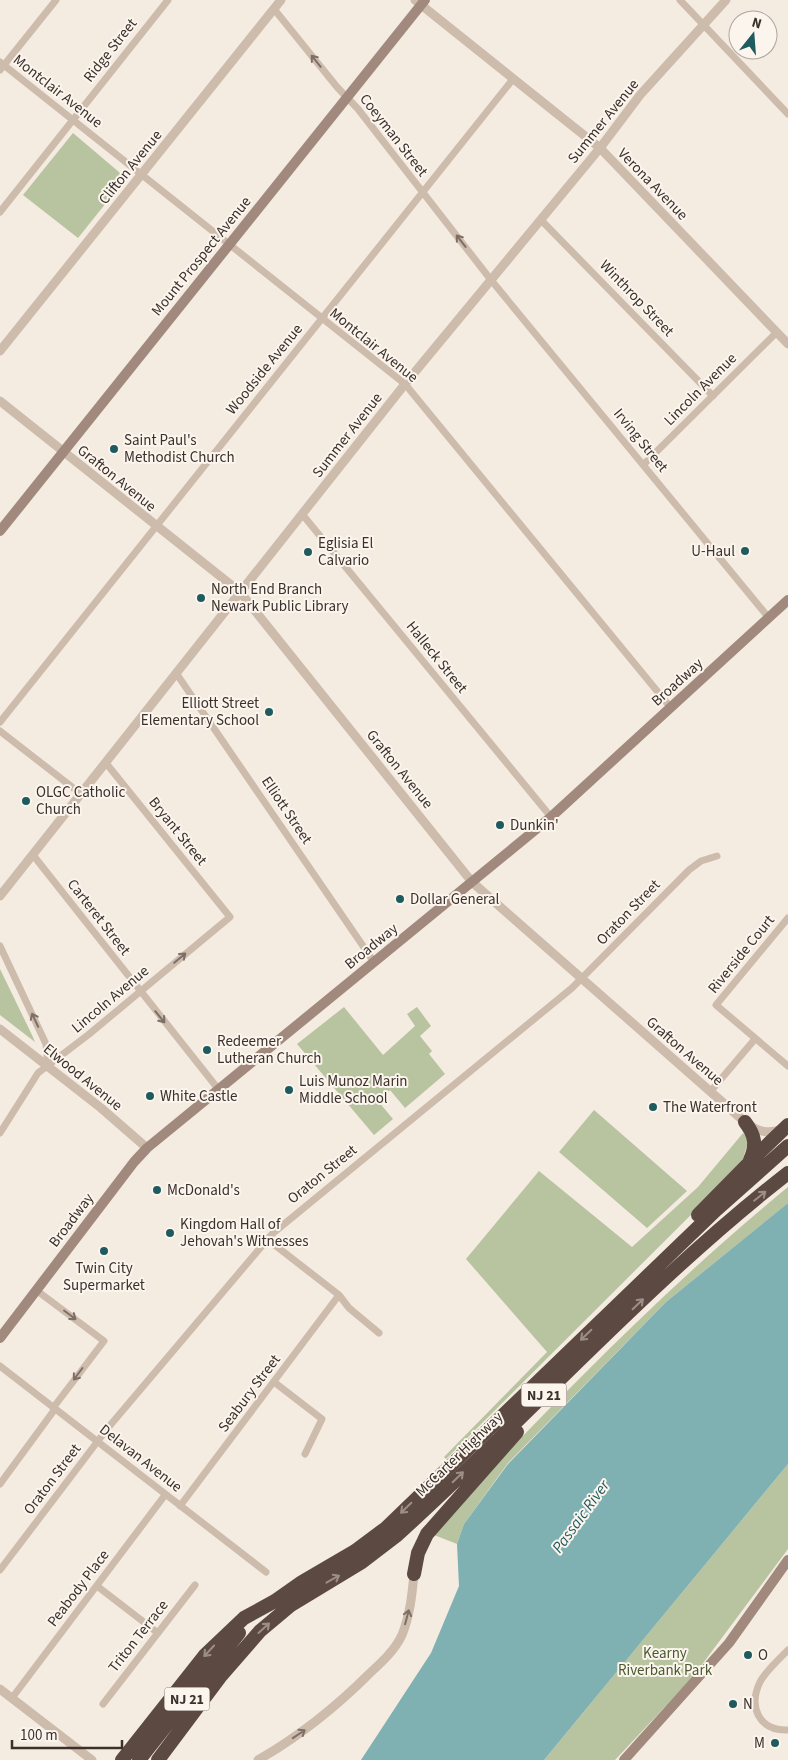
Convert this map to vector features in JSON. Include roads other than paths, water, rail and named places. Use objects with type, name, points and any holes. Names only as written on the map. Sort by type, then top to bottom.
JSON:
[{"type":"highway","points":[[745,1122],[755,1142],[746,1166]]},
{"type":"highway","points":[[621,1302],[690,1223],[788,1125]]},
{"type":"highway","name":"NJ 21","points":[[139,1760],[234,1637],[275,1601],[302,1582],[355,1551],[386,1528],[723,1204],[788,1146]]},
{"type":"highway","name":"McCarter Highway","points":[[158,1760],[220,1677],[260,1631],[291,1605],[362,1562],[396,1536],[620,1321],[714,1234],[788,1173]]},
{"type":"highway","points":[[414,1574],[418,1553],[433,1526],[500,1450],[620,1321]]},
{"type":"highway","points":[[122,1760],[205,1655],[244,1618],[275,1601]]},
{"type":"main road","name":"Mount Prospect Avenue","points":[[0,531],[348,98],[420,2]]},
{"type":"main road","name":"Broadway","points":[[0,1338],[134,1162],[147,1148],[551,817],[788,600]]},
{"type":"main road","points":[[624,1760],[729,1644],[788,1560]]},
{"type":"street","points":[[1,66],[56,0]]},
{"type":"street","name":"Ridge Street","points":[[0,212],[168,0]]},
{"type":"street","name":"Clifton Avenue","points":[[0,351],[281,0]]},
{"type":"street","points":[[680,0],[788,114]]},
{"type":"street","name":"Summer Avenue","points":[[0,896],[405,384],[600,148],[640,96],[726,0]]},
{"type":"street","name":"Verona Avenue","points":[[420,2],[600,148],[788,344]]},
{"type":"street","name":"Coeyman Street","points":[[274,9],[337,87],[358,109],[491,280]]},
{"type":"street","name":"Montclair Avenue","points":[[1,66],[73,120],[405,384],[671,708]]},
{"type":"street","name":"Woodside Avenue","points":[[0,722],[513,79]]},
{"type":"street","name":"Winthrop Street","points":[[541,220],[713,396]]},
{"type":"street","name":"Irving Street","points":[[491,280],[769,618]]},
{"type":"street","name":"Lincoln Avenue","points":[[643,465],[777,332]]},
{"type":"street","name":"Grafton Avenue","points":[[0,401],[240,592],[472,882],[745,1122],[767,1133],[774,1132],[788,1125]]},
{"type":"street","name":"Halleck Street","points":[[302,514],[551,817]]},
{"type":"street","name":"Elliott Street","points":[[176,673],[374,962]]},
{"type":"street","points":[[0,731],[81,794]]},
{"type":"street","name":"Bryant Street","points":[[106,762],[230,917]]},
{"type":"street","name":"Carteret Street","points":[[33,855],[219,1090]]},
{"type":"street","name":"Oraton Street","points":[[0,1570],[97,1442],[267,1239],[582,979],[689,870],[701,861],[717,856]]},
{"type":"street","name":"Lincoln Avenue","points":[[0,1134],[36,1076],[230,917]]},
{"type":"street","name":"Riverside Court","points":[[788,918],[716,1005],[788,1066]]},
{"type":"street","points":[[0,946],[46,1044],[48,1066]]},
{"type":"street","name":"Elwood Avenue","points":[[0,1029],[147,1148]]},
{"type":"street","points":[[710,1092],[755,1040]]},
{"type":"street","points":[[267,1239],[339,1295],[349,1308],[379,1333]]},
{"type":"street","points":[[0,1484],[104,1341],[36,1290]]},
{"type":"street","name":"Seabury Street","points":[[180,1506],[339,1295]]},
{"type":"street","name":"Delavan Avenue","points":[[0,1366],[266,1572]]},
{"type":"street","points":[[274,1382],[322,1419],[305,1454]]},
{"type":"street","name":"Peabody Place","points":[[12,1698],[165,1495]]},
{"type":"street","points":[[258,1760],[324,1716],[347,1696],[392,1650],[402,1635],[406,1624],[412,1597],[414,1574]]},
{"type":"street","name":"Triton Terrace","points":[[103,1704],[195,1585]]},
{"type":"street","points":[[96,1586],[158,1633]]},
{"type":"street","points":[[788,1650],[760,1681],[754,1700],[759,1717],[767,1727],[788,1730]]},
{"type":"street","points":[[0,1689],[92,1760]]},
{"type":"water","name":"Passaic River","points":[[788,1203],[788,1464],[544,1760],[361,1760],[431,1653],[459,1586],[457,1544],[464,1524],[508,1464],[666,1302]]},
{"type":"place","name":"Saint Paul's Methodist Church","points":[[114,449]]},
{"type":"place","name":"U-Haul","points":[[745,551]]},
{"type":"place","name":"Eglisia El Calvario","points":[[308,552]]},
{"type":"place","name":"North End Branch Newark Public Library","points":[[201,598]]},
{"type":"place","name":"Elliott Street Elementary School","points":[[269,712]]},
{"type":"place","name":"OLGC Catholic Church","points":[[26,801]]},
{"type":"place","name":"Dunkin'","points":[[500,825]]},
{"type":"place","name":"Dollar General","points":[[400,899]]},
{"type":"place","name":"Redeemer Lutheran Church","points":[[207,1050]]},
{"type":"place","name":"Luis Munoz Marin Middle School","points":[[289,1090]]},
{"type":"place","name":"White Castle","points":[[150,1096]]},
{"type":"place","name":"The Waterfront","points":[[653,1107]]},
{"type":"place","name":"McDonald's","points":[[157,1190]]},
{"type":"place","name":"Kingdom Hall of Jehovah's Witnesses","points":[[170,1233]]},
{"type":"place","name":"Twin City Supermarket","points":[[104,1251]]},
{"type":"place","name":"O","points":[[748,1655]]},
{"type":"place","name":"N","points":[[733,1704]]},
{"type":"place","name":"M","points":[[775,1743]]},
{"type":"park label","name":"Kearny Riverbank Park","points":[[665,1662]]}]
